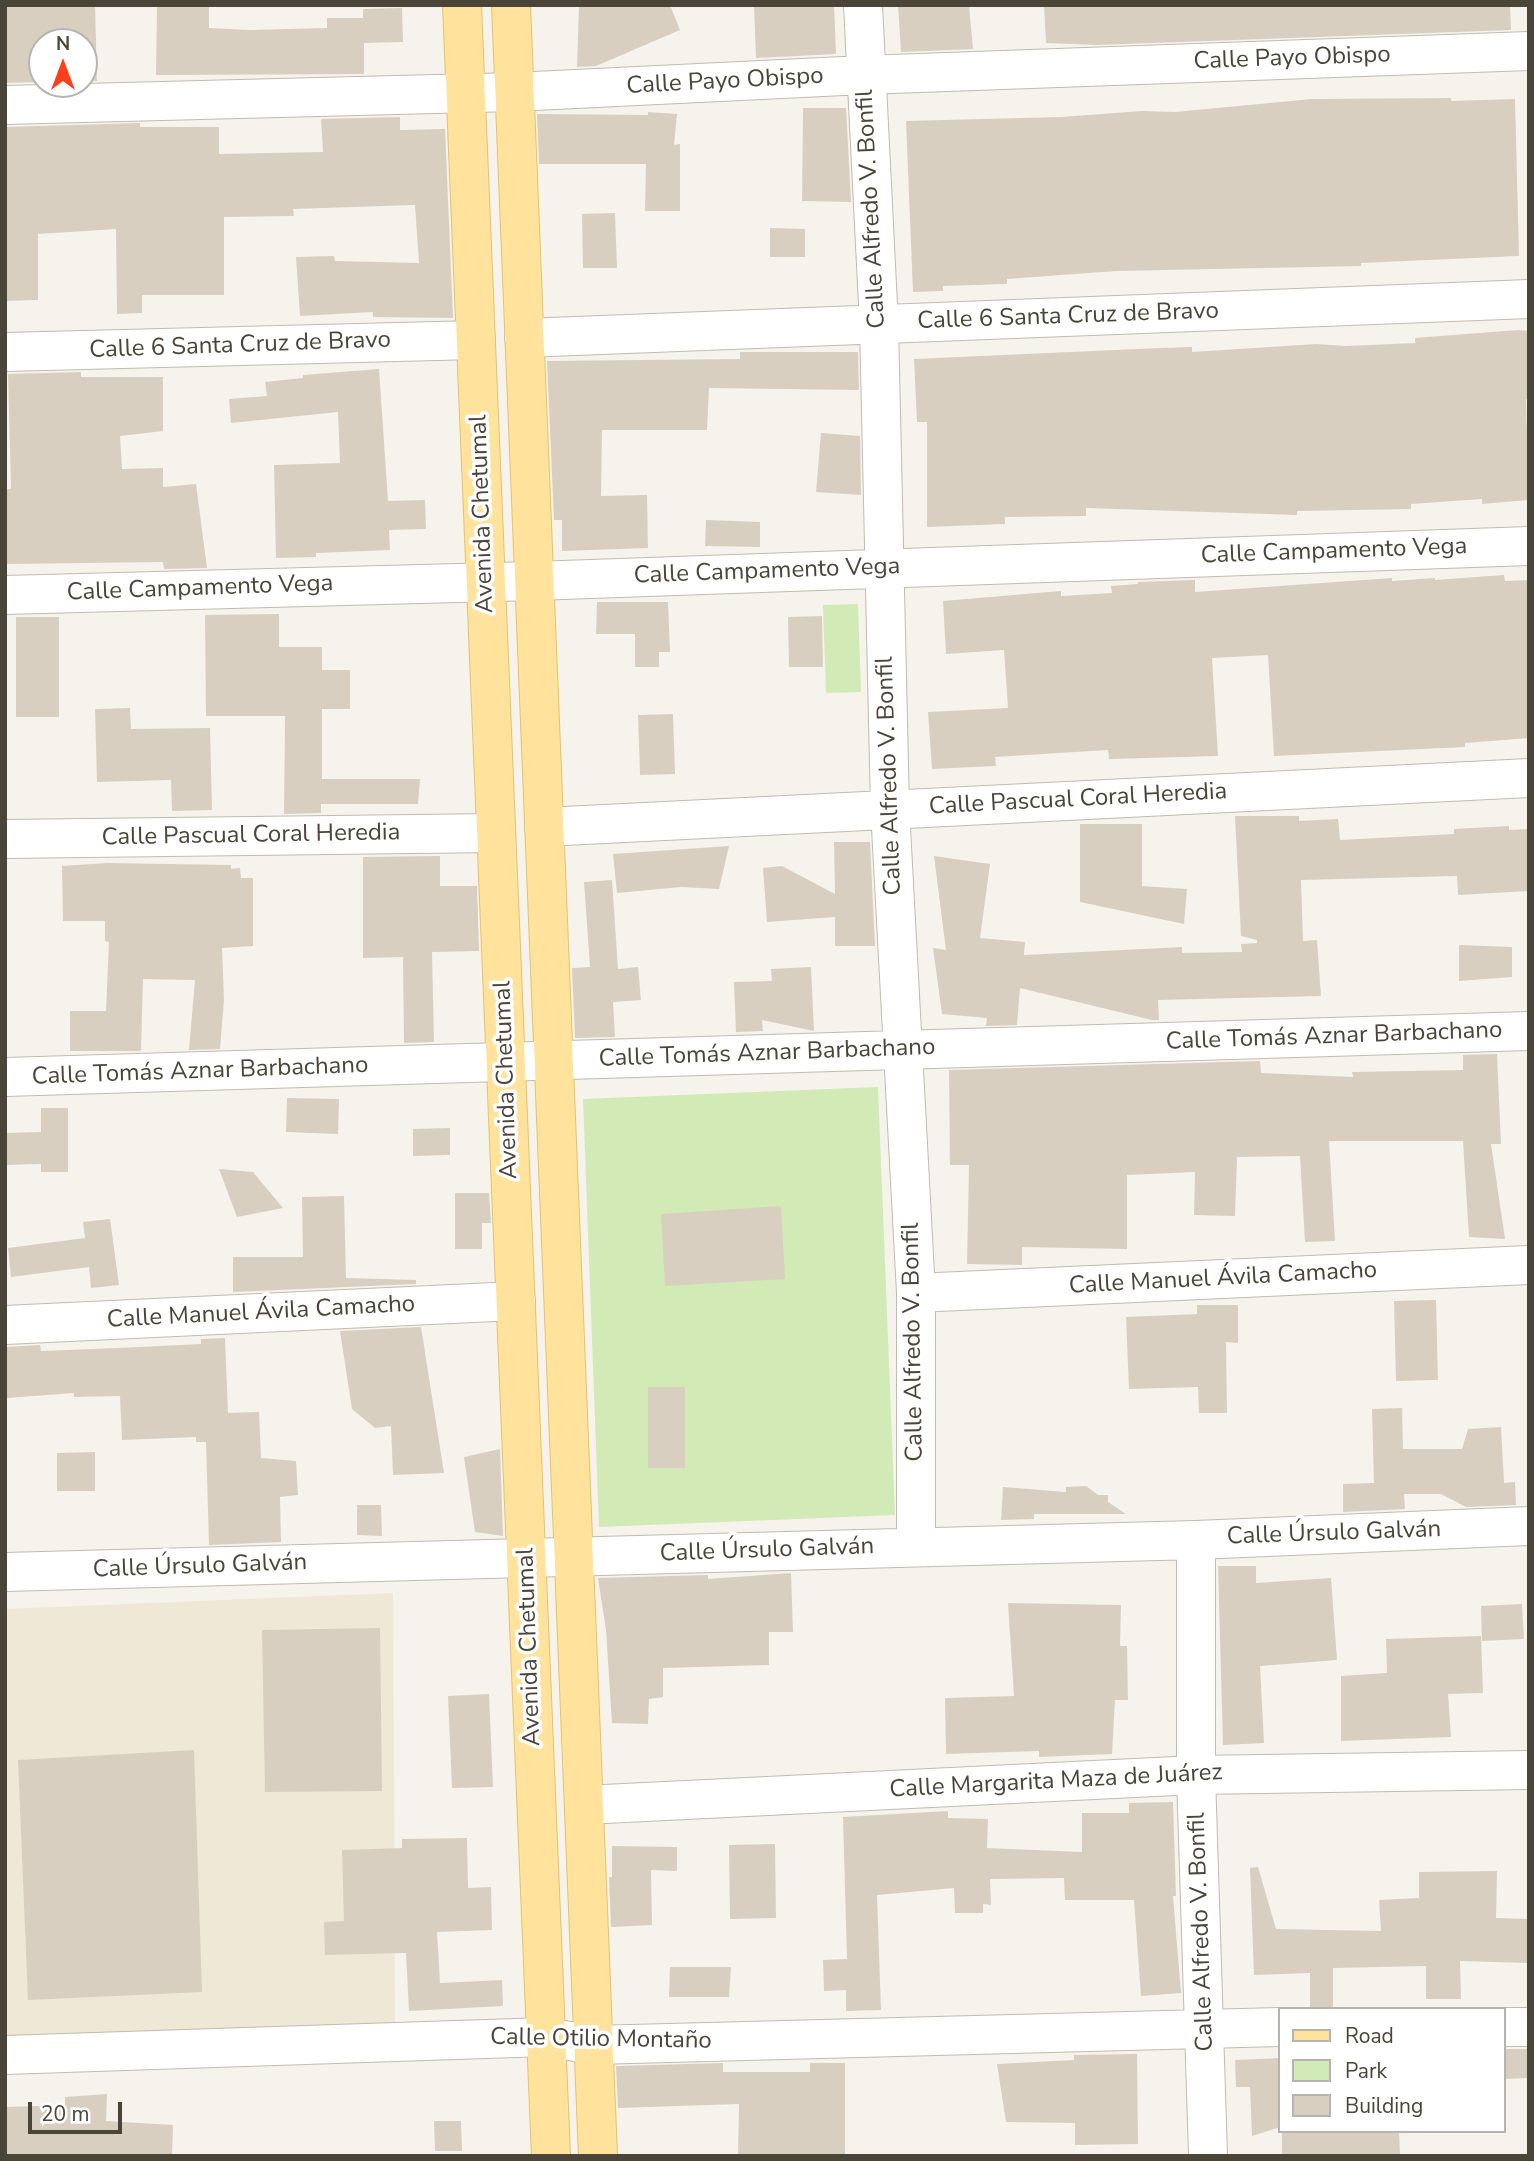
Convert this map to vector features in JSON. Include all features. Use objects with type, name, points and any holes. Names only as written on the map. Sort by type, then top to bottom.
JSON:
[{"type":"main road","name":"Avenida Chetumal","points":[[461,5],[551,2156]]},
{"type":"main road","name":"Avenida Chetumal","points":[[511,5],[598,2156]]},
{"type":"street","name":"Calle Alfredo V. Bonfil","points":[[863,5],[864,75],[879,325],[890,809],[916,1293],[916,1546]]},
{"type":"street","name":"Calle Payo Obispo","points":[[5,106],[514,92],[864,75],[1529,51]]},
{"type":"street","name":"Calle 6 Santa Cruz de Bravo","points":[[524,338],[1529,299]]},
{"type":"street","name":"Calle 6 Santa Cruz de Bravo","points":[[5,352],[476,340]]},
{"type":"street","name":"Calle Campamento Vega","points":[[5,595],[534,581],[884,566],[1529,546]]},
{"type":"street","name":"Calle Pascual Coral Heredia","points":[[544,827],[1529,778]]},
{"type":"street","name":"Calle Pascual Coral Heredia","points":[[5,839],[496,833]]},
{"type":"street","name":"Calle Tomás Aznar Barbachano","points":[[5,1077],[1529,1031]]},
{"type":"street","name":"Calle Manuel Ávila Camacho","points":[[916,1293],[1529,1265]]},
{"type":"street","name":"Calle Manuel Ávila Camacho","points":[[5,1325],[516,1301]]},
{"type":"street","name":"Calle Úrsulo Galván","points":[[5,1572],[1196,1540],[1529,1526]]},
{"type":"street","name":"Calle Alfredo V. Bonfil","points":[[1196,1540],[1196,1775],[1208,2156]]},
{"type":"street","name":"Calle Margarita Maza de Juárez","points":[[584,1805],[1196,1775],[1529,1770]]},
{"type":"street","name":"Calle Otilio Montaño","points":[[5,2055],[547,2037],[593,2045],[1278,2027]]},
{"type":"street","points":[[1506,2027],[1529,2027]]},
{"type":"shaded area","points":[[393,1593],[395,2028],[5,2044],[5,1609]]},
{"type":"green space","points":[[858,604],[861,692],[826,693],[823,605]]},
{"type":"green space","points":[[878,1087],[895,1515],[599,1527],[583,1099]]},
{"type":"building","points":[[5,5],[95,5],[96,28],[28,28],[28,82],[5,83]]},
{"type":"building","points":[[157,5],[209,5],[209,28],[250,30],[327,28],[327,18],[363,18],[363,9],[402,8],[403,42],[364,43],[364,74],[156,75]]},
{"type":"building","points":[[579,5],[670,5],[680,30],[596,66],[577,67]]},
{"type":"building","points":[[754,5],[834,5],[836,54],[756,58]]},
{"type":"building","points":[[898,5],[969,5],[973,49],[901,52]]},
{"type":"building","points":[[1044,5],[1510,5],[1511,30],[1097,45],[1046,43]]},
{"type":"building","points":[[1451,98],[1451,101],[1515,99],[1519,256],[1361,263],[1361,266],[1116,271],[1007,279],[1007,284],[943,286],[943,291],[913,292],[906,121],[1061,117],[1142,111],[1175,112],[1312,99]]},
{"type":"building","points":[[803,108],[846,108],[851,202],[802,201]]},
{"type":"building","points":[[648,112],[677,114],[674,145],[680,144],[680,211],[645,211],[646,164],[539,164],[537,114],[648,115]]},
{"type":"building","points":[[400,117],[400,130],[445,129],[453,318],[373,317],[373,312],[300,316],[296,257],[334,256],[335,261],[419,263],[415,205],[293,209],[294,216],[224,217],[224,295],[142,295],[142,313],[117,314],[116,229],[38,234],[38,300],[5,301],[5,127],[140,123],[140,127],[219,127],[219,154],[323,152],[321,119]]},
{"type":"building","points":[[615,213],[617,268],[583,268],[582,214]]},
{"type":"building","points":[[770,228],[805,229],[805,257],[770,257]]},
{"type":"building","points":[[1529,331],[1529,398],[1526,399],[1529,500],[1482,504],[1482,499],[1411,504],[1411,509],[1297,511],[1297,515],[1086,508],[1086,516],[1005,517],[1005,524],[927,527],[927,422],[917,422],[914,359],[1160,348],[1192,347],[1192,352],[1316,344],[1346,346],[1415,343],[1415,338]]},
{"type":"building","points":[[740,352],[858,352],[859,390],[709,388],[707,430],[602,430],[601,496],[647,495],[648,548],[562,551],[562,520],[554,520],[547,361],[740,359]]},
{"type":"building","points":[[379,369],[388,501],[425,500],[426,529],[389,530],[390,550],[316,553],[316,557],[276,558],[274,465],[340,463],[338,412],[231,423],[229,399],[267,396],[265,382],[303,378],[303,375]]},
{"type":"building","points":[[81,372],[81,377],[163,377],[163,431],[120,436],[122,469],[163,468],[163,487],[196,484],[207,568],[164,569],[163,562],[5,564],[5,489],[11,489],[8,374]]},
{"type":"building","points":[[821,433],[860,436],[861,495],[816,492]]},
{"type":"building","points":[[706,520],[760,522],[760,547],[705,546]]},
{"type":"building","points":[[1504,575],[1505,581],[1529,580],[1529,738],[1465,743],[1465,747],[1274,756],[1268,655],[1212,658],[1218,756],[1109,759],[1108,750],[995,757],[996,766],[932,769],[928,712],[1008,708],[1004,650],[946,654],[943,601],[1061,591],[1061,596],[1112,593],[1111,586],[1138,582],[1195,580],[1195,592],[1392,578],[1392,581],[1435,580]]},
{"type":"building","points":[[597,602],[668,602],[670,652],[659,652],[659,667],[635,667],[635,634],[596,634]]},
{"type":"building","points":[[279,614],[279,647],[322,647],[322,670],[350,670],[350,709],[322,709],[322,779],[420,779],[418,804],[321,804],[321,813],[284,814],[285,716],[206,716],[205,615]]},
{"type":"building","points":[[822,616],[823,667],[789,667],[788,617]]},
{"type":"building","points":[[16,617],[59,617],[59,717],[16,717]]},
{"type":"building","points":[[130,708],[131,729],[210,728],[212,810],[172,811],[171,780],[97,782],[95,709]]},
{"type":"building","points":[[673,714],[675,774],[640,775],[638,715]]},
{"type":"building","points":[[1235,816],[1299,816],[1299,821],[1338,819],[1340,840],[1454,834],[1454,829],[1509,826],[1509,830],[1529,829],[1529,891],[1458,895],[1457,876],[1301,880],[1303,941],[1317,940],[1321,996],[1158,1000],[1159,1020],[1152,1020],[1020,988],[1017,1025],[986,1026],[987,1018],[942,1014],[933,948],[946,950],[934,856],[990,864],[980,938],[1025,942],[1024,955],[1182,947],[1182,953],[1242,952],[1241,944],[1257,943],[1257,940],[1241,936]]},
{"type":"building","points":[[1080,824],[1142,824],[1142,886],[1187,889],[1184,924],[1080,902]]},
{"type":"building","points":[[834,842],[870,842],[875,946],[835,946],[835,917],[767,922],[763,868],[782,866],[835,894]]},
{"type":"building","points":[[729,846],[719,889],[681,887],[617,893],[613,854]]},
{"type":"building","points":[[440,856],[440,886],[477,886],[479,951],[432,952],[434,1042],[404,1043],[403,957],[363,958],[363,857]]},
{"type":"building","points":[[107,863],[231,865],[231,869],[240,868],[241,878],[253,878],[253,946],[222,948],[224,1000],[220,1049],[189,1050],[195,980],[143,979],[141,1051],[70,1051],[70,1011],[106,1011],[109,942],[105,941],[105,921],[63,921],[62,866]]},
{"type":"building","points":[[612,880],[618,969],[638,967],[641,1000],[613,1002],[615,1037],[575,1038],[572,968],[590,967],[584,882]]},
{"type":"building","points":[[1459,945],[1512,947],[1512,977],[1459,981]]},
{"type":"building","points":[[811,967],[814,1031],[762,1020],[763,1031],[736,1032],[734,982],[772,981],[771,969]]},
{"type":"building","points":[[1497,1054],[1501,1144],[1491,1144],[1505,1239],[1469,1237],[1463,1141],[1329,1141],[1335,1241],[1305,1242],[1300,1156],[1237,1157],[1235,1216],[1194,1215],[1195,1172],[1127,1175],[1127,1249],[1022,1247],[1022,1265],[967,1264],[969,1165],[950,1165],[949,1070],[1260,1061],[1261,1073],[1353,1077],[1352,1072],[1463,1070],[1463,1055]]},
{"type":"building","points":[[287,1098],[339,1099],[338,1134],[286,1132]]},
{"type":"building","points":[[41,1108],[68,1108],[68,1172],[41,1172],[41,1164],[5,1165],[5,1133],[41,1132]]},
{"type":"building","points":[[450,1128],[450,1155],[413,1156],[413,1129]]},
{"type":"building","points":[[219,1169],[253,1172],[283,1208],[237,1217]]},
{"type":"building","points":[[455,1193],[489,1193],[491,1223],[482,1223],[482,1249],[455,1249]]},
{"type":"building","points":[[344,1196],[346,1278],[416,1280],[416,1284],[233,1292],[233,1257],[303,1257],[302,1197]]},
{"type":"building","points":[[781,1206],[785,1279],[665,1286],[661,1214]]},
{"type":"building","points":[[110,1219],[119,1285],[91,1288],[89,1267],[11,1277],[8,1248],[85,1238],[83,1222]]},
{"type":"building","points":[[1436,1300],[1438,1380],[1396,1381],[1394,1301]]},
{"type":"building","points":[[1197,1305],[1238,1305],[1238,1343],[1226,1342],[1227,1413],[1199,1413],[1198,1387],[1129,1389],[1126,1317],[1197,1314]]},
{"type":"building","points":[[421,1327],[444,1473],[393,1475],[391,1426],[375,1428],[352,1409],[340,1331]]},
{"type":"building","points":[[225,1338],[228,1413],[259,1412],[261,1458],[296,1461],[298,1495],[280,1497],[281,1542],[209,1545],[206,1442],[196,1442],[196,1437],[122,1440],[120,1396],[74,1397],[74,1393],[7,1398],[5,1347],[40,1345],[41,1351],[118,1348],[201,1344],[201,1339]]},
{"type":"building","points":[[648,1387],[685,1387],[685,1468],[648,1468]]},
{"type":"building","points":[[1402,1408],[1403,1449],[1462,1449],[1468,1429],[1501,1427],[1504,1483],[1515,1482],[1516,1505],[1466,1507],[1441,1494],[1404,1494],[1405,1509],[1343,1512],[1343,1484],[1374,1483],[1372,1409]]},
{"type":"building","points":[[500,1449],[503,1536],[475,1532],[464,1457]]},
{"type":"building","points":[[95,1452],[95,1491],[57,1491],[57,1453]]},
{"type":"building","points":[[1086,1486],[1098,1495],[1108,1495],[1108,1502],[1126,1514],[1034,1514],[1034,1519],[1001,1520],[1003,1487],[1066,1492],[1066,1487]]},
{"type":"building","points":[[357,1505],[381,1505],[382,1536],[357,1535]]},
{"type":"building","points":[[1218,1566],[1256,1566],[1256,1583],[1331,1578],[1337,1660],[1260,1666],[1264,1743],[1223,1745]]},
{"type":"building","points":[[791,1573],[793,1632],[769,1632],[769,1665],[663,1668],[663,1697],[649,1699],[648,1724],[612,1723],[606,1630],[598,1578],[708,1575],[708,1579]]},
{"type":"building","points":[[1008,1603],[1121,1605],[1120,1646],[1127,1646],[1128,1700],[1115,1700],[1112,1754],[1039,1757],[1039,1751],[946,1754],[945,1698],[1014,1696]]},
{"type":"building","points":[[1522,1604],[1524,1639],[1482,1641],[1481,1606]]},
{"type":"building","points":[[380,1628],[382,1791],[265,1792],[262,1630]]},
{"type":"building","points":[[1481,1636],[1483,1693],[1448,1694],[1451,1737],[1341,1741],[1341,1676],[1387,1673],[1386,1639]]},
{"type":"building","points":[[489,1694],[493,1787],[452,1788],[448,1696]]},
{"type":"building","points":[[194,1750],[202,1992],[28,2000],[18,1760]]},
{"type":"building","points":[[1173,1802],[1176,1896],[1173,1896],[1181,1993],[1141,1996],[1134,1900],[1065,1900],[1064,1878],[990,1879],[991,1905],[983,1904],[983,1913],[955,1913],[954,1888],[877,1895],[881,2010],[846,2011],[846,1990],[824,1991],[823,1960],[847,1959],[843,1817],[948,1811],[948,1818],[988,1819],[987,1848],[1082,1852],[1082,1813],[1129,1813],[1129,1803]]},
{"type":"building","points":[[467,1838],[468,1888],[491,1887],[492,1930],[437,1932],[440,1983],[502,1980],[503,2006],[409,2011],[406,1953],[325,1955],[324,1922],[344,1921],[342,1850],[402,1848],[402,1839]]},
{"type":"building","points":[[775,1844],[776,1918],[730,1919],[729,1845]]},
{"type":"building","points":[[612,1846],[677,1847],[677,1871],[651,1870],[652,1925],[611,1927],[609,1877],[612,1877]]},
{"type":"building","points":[[1258,1867],[1276,1929],[1381,1931],[1379,1900],[1419,1898],[1419,1872],[1497,1871],[1496,1918],[1529,1919],[1529,1963],[1460,1961],[1461,1999],[1426,1999],[1426,1966],[1333,1968],[1333,2007],[1310,2007],[1310,1973],[1254,1975],[1250,1868]]},
{"type":"building","points":[[670,1967],[731,1967],[729,1997],[669,1997]]},
{"type":"building","points":[[1506,2049],[1529,2049],[1529,2078],[1506,2079]]},
{"type":"building","points":[[1137,2054],[1138,2144],[1075,2145],[1075,2123],[1006,2122],[997,2064],[1074,2060],[1074,2055]]},
{"type":"building","points":[[1278,2058],[1278,2128],[1252,2136],[1250,2087],[1236,2087],[1235,2060]]},
{"type":"building","points":[[723,2063],[723,2072],[810,2072],[810,2063],[845,2063],[845,2156],[738,2156],[739,2104],[618,2108],[616,2066]]},
{"type":"building","points":[[107,2094],[106,2121],[173,2125],[172,2156],[5,2156],[5,2107],[65,2105],[65,2097]]},
{"type":"building","points":[[434,2121],[461,2121],[462,2151],[435,2151]]},
{"type":"building","points":[[1282,2133],[1399,2133],[1400,2156],[1282,2156]]}]
